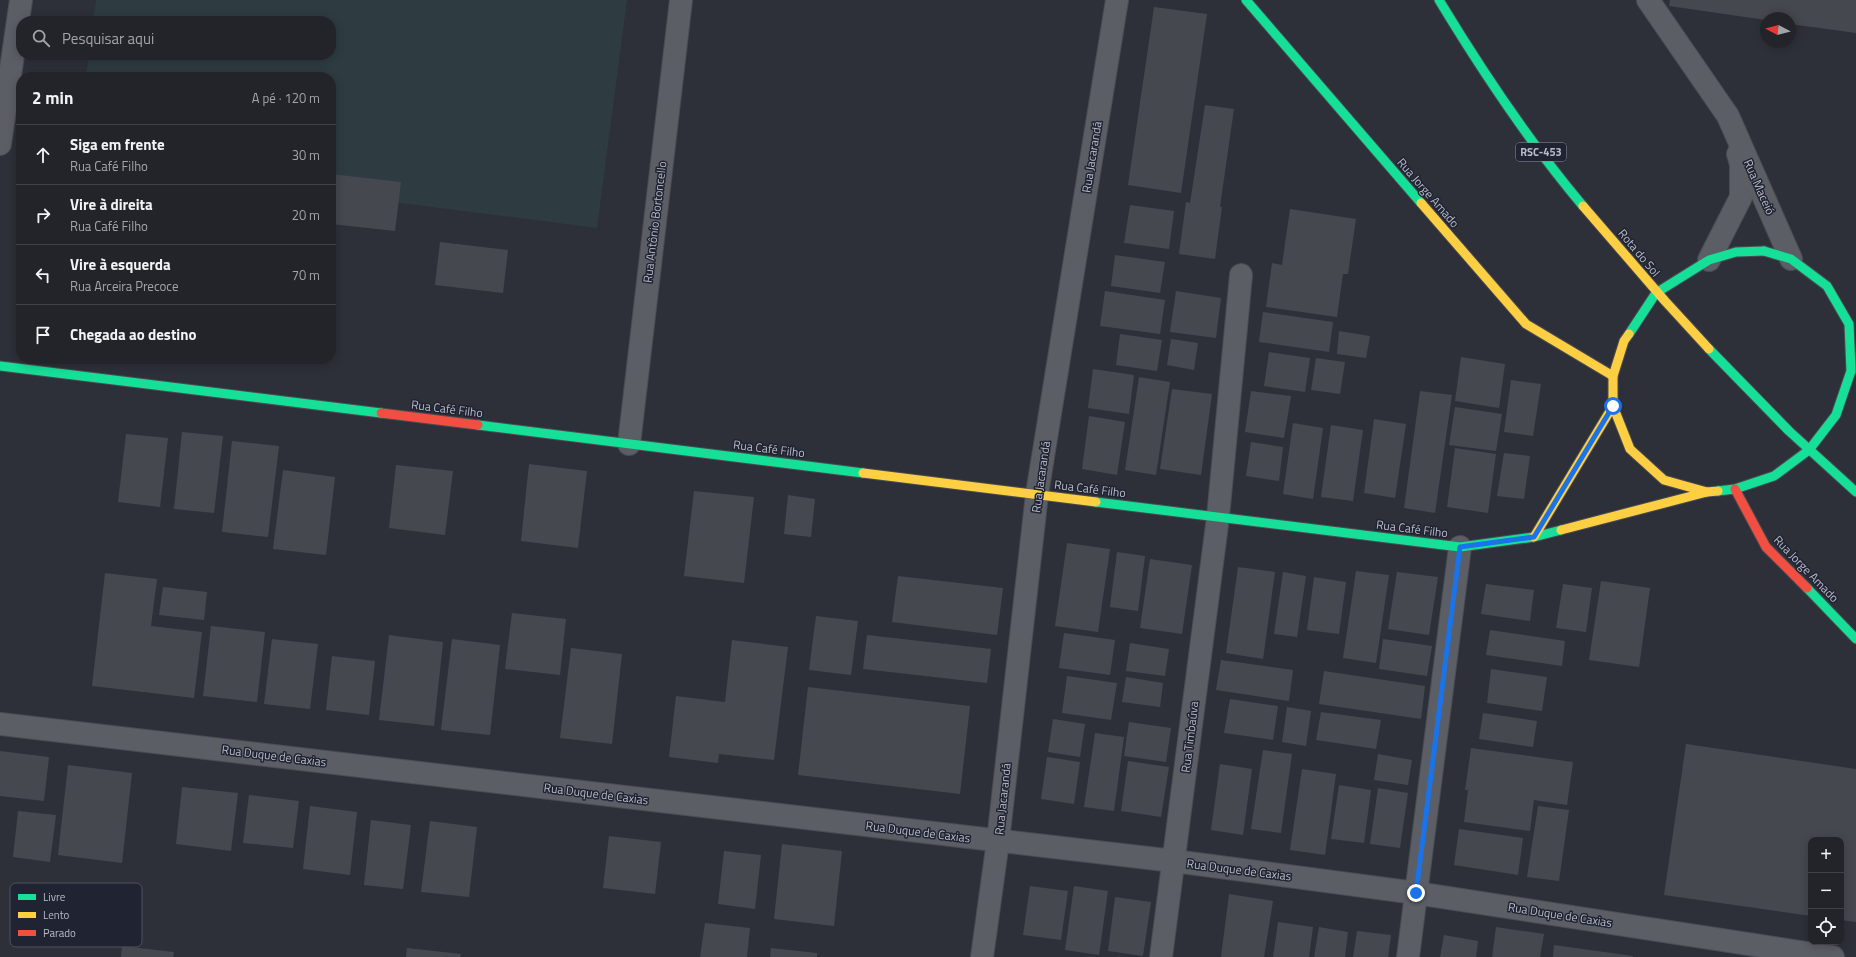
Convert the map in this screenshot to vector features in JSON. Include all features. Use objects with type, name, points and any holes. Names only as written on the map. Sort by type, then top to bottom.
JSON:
[{"type":"main road","name":"Rua Jorge Amado","points":[[1246,0],[1526,324],[1613,376]]},
{"type":"main road","name":"Rota do Sol","points":[[1439,0],[1459,34],[1550,166],[1656,293],[1727,370],[1809,450],[1856,492]]},
{"type":"main road","points":[[1764,251],[1791,259],[1827,286],[1852,326],[1851,371],[1836,414],[1809,450],[1774,476],[1735,489],[1707,492],[1664,480],[1630,449],[1613,406],[1613,376],[1624,341],[1656,293],[1709,260],[1736,252],[1764,251]]},
{"type":"main road","name":"Rua Café Filho","points":[[0,366],[1460,547],[1534,537],[1707,492]]},
{"type":"main road","points":[[1534,537],[1613,406]]},
{"type":"main road","name":"Rua Jorge Amado","points":[[1735,489],[1766,547],[1856,639]]},
{"type":"street","points":[[19,16],[21,0]]},
{"type":"street","name":"Rua Antônio Bortoncello","points":[[629,444],[681,0]]},
{"type":"street","name":"Rua Jacarandá","points":[[982,957],[998,841],[1037,494],[1117,0]]},
{"type":"street","name":"Rua Maceió","points":[[1648,0],[1728,116],[1791,259]]},
{"type":"street","points":[[0,144],[16,34]]},
{"type":"street","name":"Rua Maceió","points":[[1709,260],[1741,198],[1741,164],[1728,116]]},
{"type":"street","name":"Rua Timbaúva","points":[[1161,957],[1218,517],[1241,275]]},
{"type":"street","points":[[1408,957],[1460,547]]},
{"type":"street","name":"Rua Duque de Caxias","points":[[0,724],[1174,861],[1416,893],[1833,957]]},
{"type":"shaded area","points":[[96,0],[627,0],[597,228],[336,195],[336,72],[87,72],[88,60],[336,60],[336,16],[94,16]]},
{"type":"building","points":[[1670,0],[1856,0],[1856,33],[1796,25],[1796,12],[1760,12],[1760,19],[1669,6]]},
{"type":"building","points":[[1154,7],[1207,14],[1181,193],[1128,185]]},
{"type":"building","points":[[1205,105],[1234,109],[1220,207],[1222,207],[1215,259],[1179,254],[1186,202],[1190,203]]},
{"type":"building","points":[[336,175],[401,182],[395,231],[336,225]]},
{"type":"building","points":[[1130,205],[1174,211],[1169,249],[1124,243]]},
{"type":"building","points":[[1290,209],[1356,219],[1348,274],[1343,274],[1337,317],[1266,307],[1272,263],[1282,265]]},
{"type":"building","points":[[440,242],[508,250],[503,293],[435,285]]},
{"type":"building","points":[[1115,255],[1165,262],[1160,293],[1111,286]]},
{"type":"building","points":[[1105,291],[1165,300],[1160,334],[1100,326]]},
{"type":"building","points":[[1176,291],[1221,298],[1216,338],[1170,332]]},
{"type":"building","points":[[1263,312],[1333,322],[1329,352],[1259,342]]},
{"type":"building","points":[[1339,331],[1370,336],[1366,358],[1337,354]]},
{"type":"building","points":[[1120,334],[1162,340],[1157,371],[1116,365]]},
{"type":"building","points":[[1171,339],[1198,343],[1194,370],[1167,365]]},
{"type":"building","points":[[1269,352],[1310,358],[1305,392],[1264,386]]},
{"type":"building","points":[[1461,357],[1505,364],[1499,408],[1455,401]]},
{"type":"building","points":[[1316,358],[1345,362],[1340,394],[1311,390]]},
{"type":"building","points":[[1093,369],[1134,375],[1129,414],[1088,408]]},
{"type":"building","points":[[1139,377],[1170,382],[1156,475],[1125,470]]},
{"type":"building","points":[[1511,380],[1541,384],[1533,436],[1504,432]]},
{"type":"building","points":[[1172,389],[1212,394],[1201,475],[1160,469]]},
{"type":"building","points":[[1251,391],[1291,396],[1284,438],[1245,432]]},
{"type":"building","points":[[1420,391],[1452,395],[1435,513],[1404,508]]},
{"type":"building","points":[[1455,407],[1502,414],[1496,451],[1449,445]]},
{"type":"building","points":[[1089,416],[1125,422],[1117,475],[1082,469]]},
{"type":"building","points":[[1374,419],[1406,424],[1395,498],[1364,493]]},
{"type":"building","points":[[1293,423],[1323,428],[1313,499],[1283,494]]},
{"type":"building","points":[[1331,425],[1363,430],[1353,501],[1321,497]]},
{"type":"building","points":[[182,432],[223,436],[214,513],[174,509]]},
{"type":"building","points":[[126,434],[168,438],[160,507],[118,502]]},
{"type":"building","points":[[232,441],[279,446],[268,537],[222,532]]},
{"type":"building","points":[[1251,442],[1283,447],[1279,481],[1246,476]]},
{"type":"building","points":[[1455,448],[1496,454],[1488,513],[1447,507]]},
{"type":"building","points":[[1504,453],[1530,456],[1524,499],[1497,496]]},
{"type":"building","points":[[529,464],[587,471],[578,548],[521,541]]},
{"type":"building","points":[[396,465],[453,471],[445,535],[389,528]]},
{"type":"building","points":[[283,470],[335,477],[326,555],[273,549]]},
{"type":"building","points":[[694,491],[754,497],[744,583],[684,576]]},
{"type":"building","points":[[788,495],[815,499],[811,537],[784,534]]},
{"type":"building","points":[[1067,543],[1110,549],[1098,632],[1055,626]]},
{"type":"building","points":[[1117,552],[1145,556],[1138,611],[1110,607]]},
{"type":"building","points":[[1150,559],[1192,565],[1182,634],[1140,628]]},
{"type":"building","points":[[1238,567],[1275,572],[1263,659],[1226,653]]},
{"type":"building","points":[[1356,571],[1389,575],[1376,663],[1343,658]]},
{"type":"building","points":[[1283,572],[1306,576],[1297,637],[1274,634]]},
{"type":"building","points":[[1397,572],[1438,577],[1429,635],[1388,629]]},
{"type":"building","points":[[105,573],[157,579],[151,626],[202,632],[194,698],[92,686]]},
{"type":"building","points":[[898,576],[1003,588],[997,635],[892,622]]},
{"type":"building","points":[[1314,577],[1346,582],[1339,634],[1307,630]]},
{"type":"building","points":[[1601,581],[1650,588],[1639,667],[1589,660]]},
{"type":"building","points":[[1486,584],[1534,590],[1530,621],[1481,614]]},
{"type":"building","points":[[1563,584],[1592,588],[1586,632],[1556,628]]},
{"type":"building","points":[[163,587],[207,592],[204,620],[159,615]]},
{"type":"building","points":[[512,613],[566,619],[560,675],[505,669]]},
{"type":"building","points":[[816,616],[858,621],[851,675],[809,670]]},
{"type":"building","points":[[211,626],[265,632],[257,702],[203,696]]},
{"type":"building","points":[[1490,630],[1565,641],[1562,666],[1486,655]]},
{"type":"building","points":[[1064,633],[1115,640],[1110,675],[1059,668]]},
{"type":"building","points":[[389,635],[443,642],[434,726],[379,720]]},
{"type":"building","points":[[867,635],[991,649],[987,683],[863,669]]},
{"type":"building","points":[[272,639],[318,644],[310,709],[264,704]]},
{"type":"building","points":[[452,639],[500,645],[490,735],[441,730]]},
{"type":"building","points":[[1383,639],[1432,646],[1427,676],[1379,669]]},
{"type":"building","points":[[732,640],[788,647],[774,760],[719,754],[718,763],[669,757],[676,696],[725,702]]},
{"type":"building","points":[[1130,643],[1169,649],[1165,676],[1126,671]]},
{"type":"building","points":[[571,648],[622,654],[612,744],[560,738]]},
{"type":"building","points":[[332,656],[375,661],[369,715],[326,710]]},
{"type":"building","points":[[1221,660],[1293,670],[1289,701],[1216,690]]},
{"type":"building","points":[[1491,669],[1547,677],[1542,711],[1487,703]]},
{"type":"building","points":[[1324,671],[1425,686],[1421,719],[1319,704]]},
{"type":"building","points":[[1067,676],[1117,683],[1111,720],[1062,713]]},
{"type":"building","points":[[1126,677],[1163,683],[1160,707],[1122,702]]},
{"type":"building","points":[[808,687],[970,706],[960,794],[798,775]]},
{"type":"building","points":[[1230,699],[1278,706],[1273,740],[1224,733]]},
{"type":"building","points":[[1287,707],[1311,711],[1306,746],[1282,742]]},
{"type":"building","points":[[1321,712],[1381,720],[1376,749],[1316,740]]},
{"type":"building","points":[[1483,713],[1537,721],[1533,747],[1479,739]]},
{"type":"building","points":[[1053,719],[1085,724],[1080,757],[1048,752]]},
{"type":"building","points":[[1129,722],[1171,728],[1166,762],[1124,756]]},
{"type":"building","points":[[1095,733],[1124,737],[1114,811],[1084,807]]},
{"type":"building","points":[[1686,744],[1856,769],[1856,922],[1844,920],[1844,837],[1808,837],[1808,916],[1664,895]]},
{"type":"building","points":[[1471,748],[1573,762],[1567,805],[1534,800],[1530,831],[1464,822],[1468,790],[1465,790]]},
{"type":"building","points":[[1263,750],[1292,754],[1281,833],[1251,829]]},
{"type":"building","points":[[0,751],[49,757],[44,801],[0,796]]},
{"type":"building","points":[[1378,754],[1412,760],[1408,785],[1374,780]]},
{"type":"building","points":[[1047,757],[1080,762],[1074,804],[1041,799]]},
{"type":"building","points":[[1128,761],[1169,767],[1161,817],[1121,811]]},
{"type":"building","points":[[1220,764],[1252,769],[1243,835],[1211,830]]},
{"type":"building","points":[[68,765],[132,773],[122,863],[58,855]]},
{"type":"building","points":[[1302,769],[1336,774],[1325,855],[1290,850]]},
{"type":"building","points":[[1339,785],[1371,790],[1364,843],[1331,839]]},
{"type":"building","points":[[182,787],[238,793],[231,851],[176,844]]},
{"type":"building","points":[[1378,788],[1408,793],[1400,848],[1370,844]]},
{"type":"building","points":[[249,795],[299,801],[293,848],[243,843]]},
{"type":"building","points":[[310,806],[357,812],[350,875],[303,869]]},
{"type":"building","points":[[1538,806],[1569,810],[1559,881],[1527,877]]},
{"type":"building","points":[[18,811],[56,815],[50,862],[13,857]]},
{"type":"building","points":[[371,820],[411,825],[403,889],[364,885]]},
{"type":"building","points":[[430,821],[477,827],[469,897],[421,892]]},
{"type":"building","points":[[1459,829],[1523,838],[1518,875],[1454,865]]},
{"type":"building","points":[[609,836],[661,842],[655,894],[603,888]]},
{"type":"building","points":[[782,844],[842,851],[834,926],[774,919]]},
{"type":"building","points":[[724,851],[761,855],[755,909],[718,904]]},
{"type":"building","points":[[1030,886],[1068,891],[1061,940],[1023,935]]},
{"type":"building","points":[[1074,886],[1108,891],[1099,955],[1065,950]]},
{"type":"building","points":[[1229,894],[1273,901],[1264,957],[1221,957]]},
{"type":"building","points":[[1115,897],[1151,902],[1143,956],[1108,951]]},
{"type":"building","points":[[1278,922],[1313,927],[1309,957],[1273,957]]},
{"type":"building","points":[[705,923],[750,928],[747,957],[700,957]]},
{"type":"building","points":[[1319,927],[1348,932],[1345,957],[1314,957]]},
{"type":"building","points":[[1496,927],[1544,934],[1540,957],[1492,957]]},
{"type":"building","points":[[1357,931],[1391,935],[1388,957],[1353,957]]},
{"type":"building","points":[[1444,935],[1478,941],[1476,957],[1440,957]]},
{"type":"building","points":[[1554,945],[1633,956],[1633,957],[1553,957]]},
{"type":"building","points":[[122,947],[174,952],[173,957],[121,957]]},
{"type":"building","points":[[407,948],[461,954],[460,957],[406,957]]},
{"type":"building","points":[[771,948],[817,953],[817,957],[770,957]]},
{"type":"traffic: fast","points":[[1246,0],[1421,203]]},
{"type":"traffic: fast","points":[[1439,0],[1507,106],[1544,157],[1583,206]]},
{"type":"traffic: fast","points":[[1718,491],[1735,489],[1774,476],[1809,450],[1836,415],[1851,371],[1849,324],[1827,286],[1791,259],[1764,251]]},
{"type":"traffic: fast","points":[[1629,334],[1656,293],[1709,260],[1736,252],[1764,251]]},
{"type":"traffic: fast","points":[[1709,349],[1789,431],[1856,492]]},
{"type":"traffic: fast","points":[[0,366],[381,413]]},
{"type":"traffic: fast","points":[[478,425],[863,473]]},
{"type":"traffic: fast","points":[[1096,502],[1460,547],[1534,537],[1561,530]]},
{"type":"traffic: fast","points":[[1807,588],[1856,639]]},
{"type":"traffic: slow","points":[[1421,203],[1526,324],[1613,376]]},
{"type":"traffic: slow","points":[[1583,206],[1665,301],[1709,349]]},
{"type":"traffic: slow","points":[[1629,334],[1624,341],[1613,376],[1613,406],[1630,449],[1664,480],[1707,492],[1718,491]]},
{"type":"traffic: slow","points":[[1534,537],[1613,406]]},
{"type":"traffic: slow","points":[[863,473],[1096,502]]},
{"type":"traffic: slow","points":[[1561,530],[1707,492]]},
{"type":"traffic: jam","points":[[381,413],[478,425]]},
{"type":"traffic: jam","points":[[1735,489],[1766,547],[1807,588]]},
{"type":"route","points":[[1416,893],[1460,547],[1534,537],[1613,406]]}]
